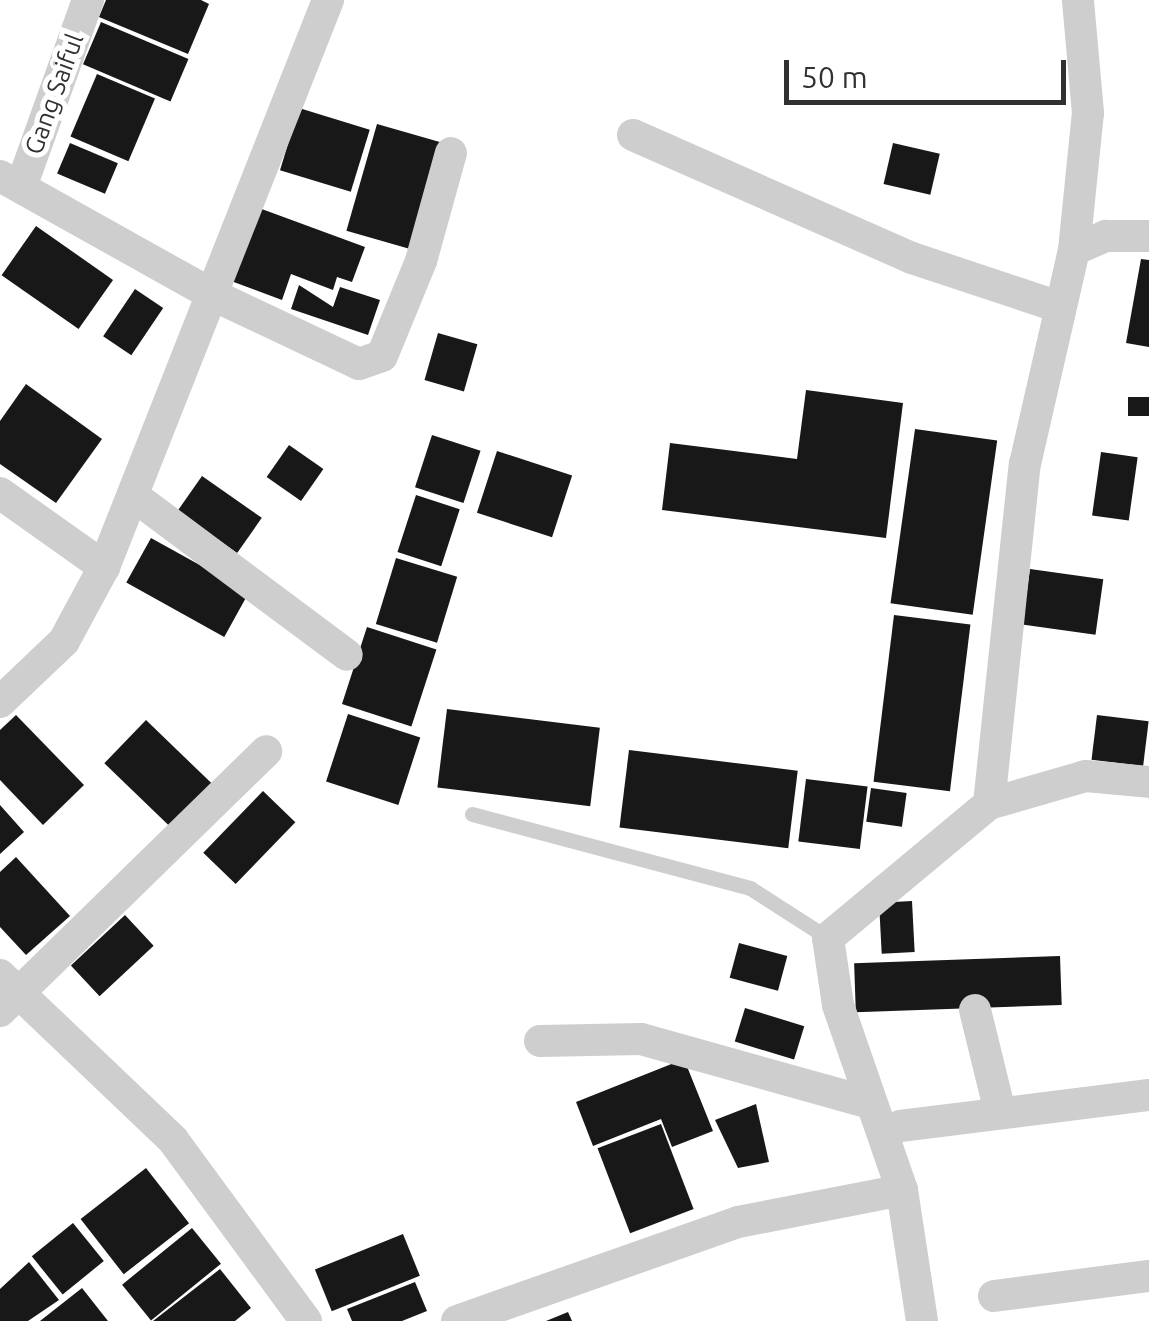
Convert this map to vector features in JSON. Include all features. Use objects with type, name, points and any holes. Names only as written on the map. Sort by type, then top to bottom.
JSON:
[{"type":"street","name":"Gang Saiful","points":[[10,182],[88,0]]},
{"type":"street","points":[[0,702],[64,641],[104,567],[136,497],[328,0]]},
{"type":"street","points":[[989,804],[1025,464],[1074,250],[1088,113],[1078,0]]},
{"type":"street","points":[[632,135],[912,258],[1059,307]]},
{"type":"street","points":[[10,182],[213,295],[347,362],[370,362],[382,356],[421,260],[452,153]]},
{"type":"street","points":[[1074,250],[1106,236],[1149,236]]},
{"type":"street","points":[[0,493],[104,567]]},
{"type":"street","points":[[136,497],[347,655]]},
{"type":"street","points":[[266,751],[7,992],[173,1140],[306,1321]]},
{"type":"street","points":[[922,1321],[902,1190],[838,1005],[828,938],[989,804],[1086,776],[1149,782]]},
{"type":"street","points":[[975,1010],[1000,1112]]},
{"type":"street","points":[[540,1041],[651,1041],[870,1103]]},
{"type":"street","points":[[900,1126],[1149,1094]]},
{"type":"street","points":[[457,1321],[738,1222],[902,1190]]},
{"type":"street","points":[[994,1296],[1149,1276]]},
{"type":"lane","points":[[472,814],[750,888],[828,938]]},
{"type":"building","points":[[106,0],[201,0],[209,4],[188,54],[99,17]]},
{"type":"building","points":[[101,22],[188,59],[170,101],[83,64]]},
{"type":"building","points":[[97,74],[155,99],[128,161],[70,137]]},
{"type":"building","points":[[299,108],[370,130],[351,192],[280,170]]},
{"type":"building","points":[[377,124],[442,143],[412,249],[346,231]]},
{"type":"building","points":[[70,143],[118,163],[105,194],[57,173]]},
{"type":"building","points":[[893,143],[940,154],[930,195],[884,184]]},
{"type":"building","points":[[259,208],[365,247],[352,282],[337,277],[333,290],[291,274],[282,300],[231,281]]},
{"type":"building","points":[[36,226],[113,280],[79,329],[2,275]]},
{"type":"building","points":[[1141,259],[1149,260],[1149,347],[1126,343]]},
{"type":"building","points":[[299,285],[333,307],[340,287],[380,300],[368,335],[291,309]]},
{"type":"building","points":[[135,289],[163,308],[131,355],[103,336]]},
{"type":"building","points":[[438,333],[477,344],[464,391],[424,380]]},
{"type":"building","points":[[26,384],[102,439],[56,503],[0,464],[0,421]]},
{"type":"building","points":[[806,390],[903,403],[886,538],[662,510],[670,443],[797,459]]},
{"type":"building","points":[[1128,397],[1149,397],[1149,416],[1128,416]]},
{"type":"building","points":[[915,429],[997,441],[973,615],[891,603]]},
{"type":"building","points":[[432,435],[481,451],[464,503],[415,487]]},
{"type":"building","points":[[289,445],[323,469],[301,501],[267,477]]},
{"type":"building","points":[[497,451],[572,475],[552,537],[477,513]]},
{"type":"building","points":[[1101,452],[1138,457],[1129,521],[1092,515]]},
{"type":"building","points":[[202,476],[262,518],[237,553],[177,511]]},
{"type":"building","points":[[416,495],[460,509],[441,566],[397,552]]},
{"type":"building","points":[[151,538],[249,592],[224,637],[126,583]]},
{"type":"building","points":[[396,558],[457,577],[437,643],[376,624]]},
{"type":"building","points":[[1030,569],[1103,579],[1095,635],[1022,624]]},
{"type":"building","points":[[894,615],[970,624],[950,791],[874,782]]},
{"type":"building","points":[[367,627],[436,650],[411,727],[342,704]]},
{"type":"building","points":[[447,709],[600,728],[590,806],[437,787]]},
{"type":"building","points":[[348,714],[420,737],[398,805],[326,782]]},
{"type":"building","points":[[16,715],[84,785],[43,825],[0,780],[0,730]]},
{"type":"building","points":[[1097,715],[1149,721],[1143,766],[1092,760]]},
{"type":"building","points":[[146,720],[213,785],[171,828],[104,763]]},
{"type":"building","points":[[629,750],[798,771],[788,848],[619,827]]},
{"type":"building","points":[[806,779],[868,787],[860,849],[798,842]]},
{"type":"building","points":[[871,788],[907,793],[902,827],[866,822]]},
{"type":"building","points":[[263,791],[295,822],[236,884],[203,853]]},
{"type":"building","points":[[0,805],[24,832],[0,854]]},
{"type":"building","points":[[16,857],[70,916],[26,955],[0,927],[0,872]]},
{"type":"building","points":[[912,901],[915,952],[882,954],[879,903]]},
{"type":"building","points":[[125,915],[154,946],[100,996],[71,965]]},
{"type":"building","points":[[739,943],[787,956],[778,991],[730,978]]},
{"type":"building","points":[[1060,956],[1062,1005],[856,1012],[854,963]]},
{"type":"building","points":[[745,1008],[804,1026],[794,1060],[735,1041]]},
{"type":"building","points":[[684,1059],[713,1131],[672,1147],[661,1119],[593,1146],[576,1102]]},
{"type":"building","points":[[756,1104],[769,1162],[738,1168],[715,1120]]},
{"type":"building","points":[[661,1124],[694,1209],[630,1233],[598,1148]]},
{"type":"building","points":[[146,1168],[189,1223],[124,1274],[81,1219]]},
{"type":"building","points":[[73,1223],[104,1261],[63,1294],[32,1256]]},
{"type":"building","points":[[192,1228],[221,1264],[151,1320],[122,1285]]},
{"type":"building","points":[[403,1234],[420,1276],[332,1311],[315,1270]]},
{"type":"building","points":[[29,1262],[59,1300],[28,1321],[0,1321],[0,1289]]},
{"type":"building","points":[[220,1269],[251,1308],[235,1321],[153,1321]]},
{"type":"building","points":[[415,1282],[427,1311],[402,1321],[352,1321],[347,1309]]},
{"type":"building","points":[[82,1288],[108,1321],[40,1321]]},
{"type":"building","points":[[568,1312],[572,1321],[546,1321]]}]
